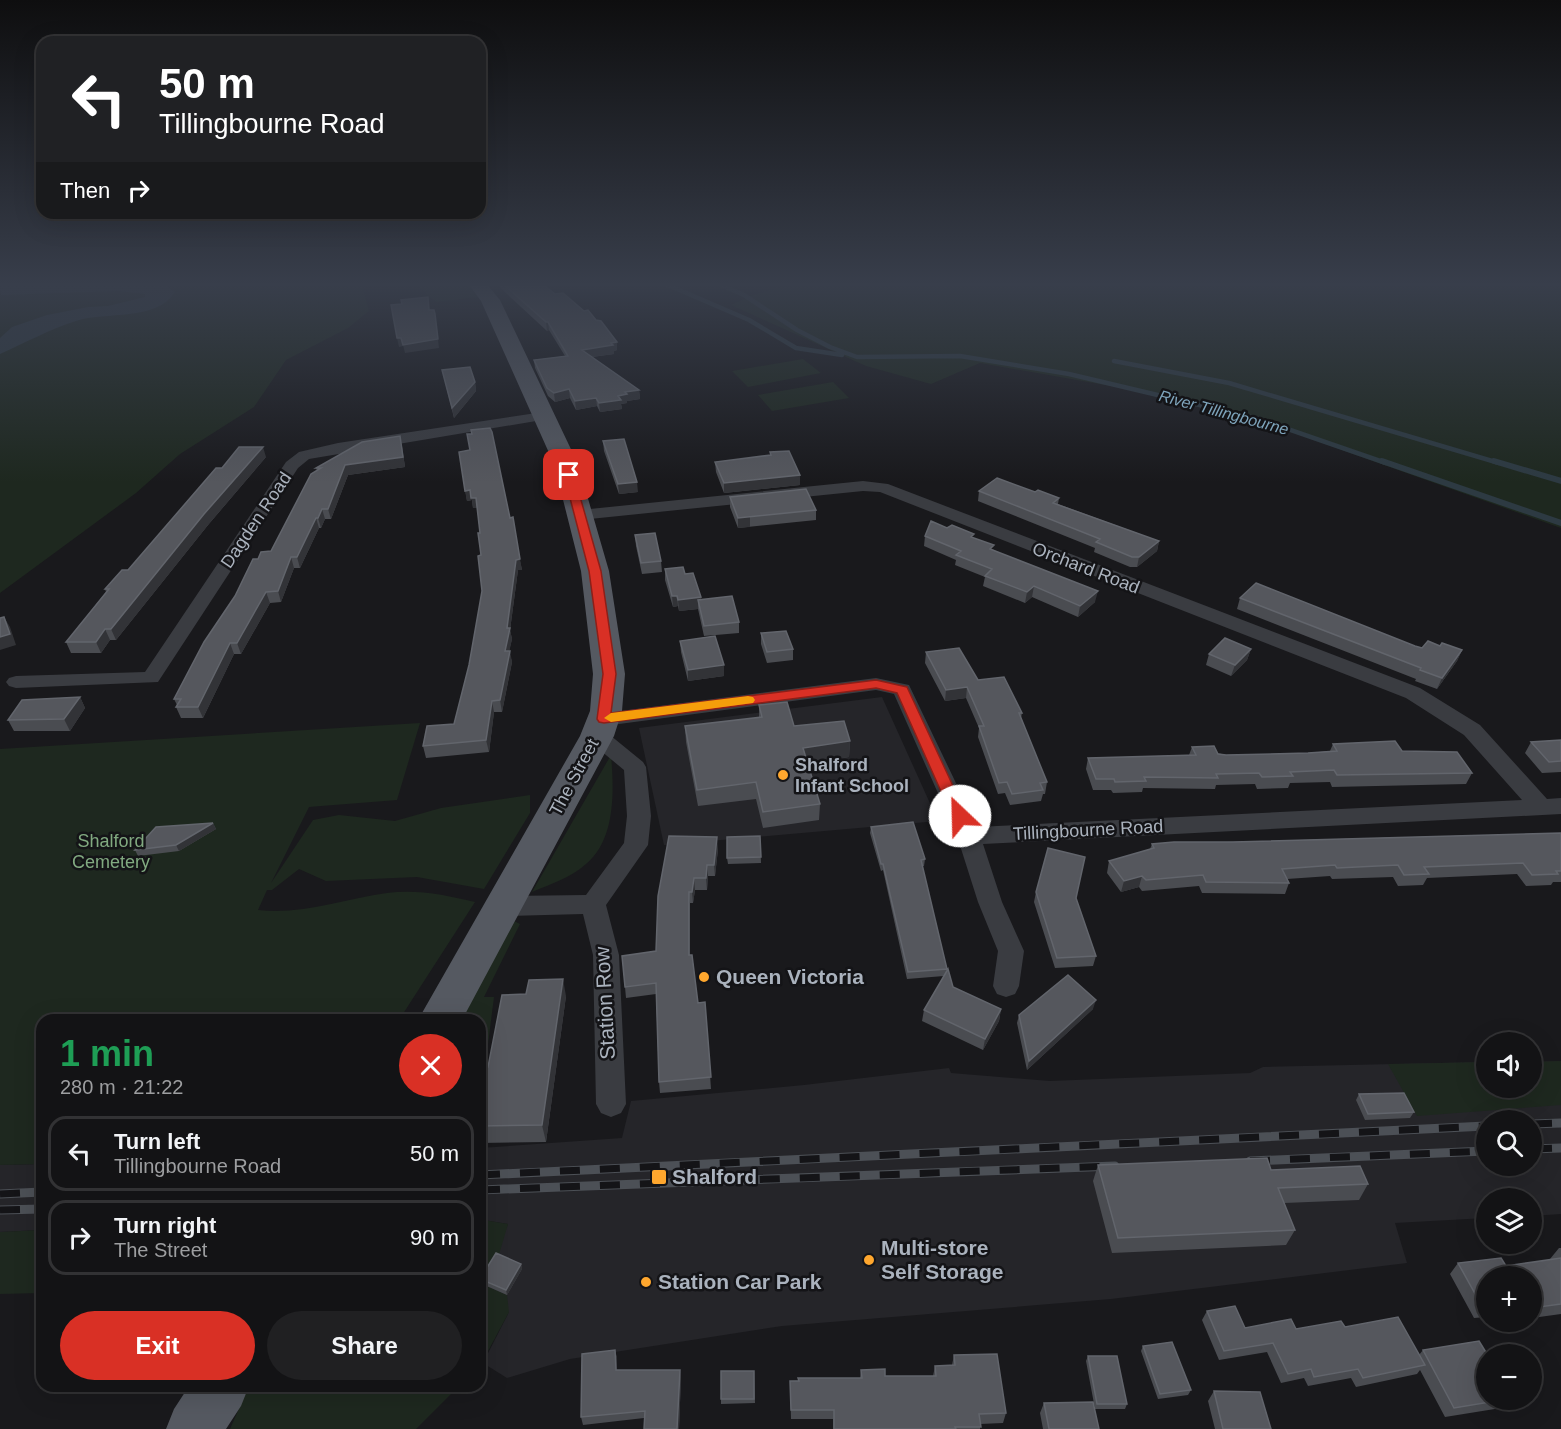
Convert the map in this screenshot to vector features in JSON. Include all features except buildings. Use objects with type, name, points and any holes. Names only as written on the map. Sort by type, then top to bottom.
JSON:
[{"type":"main road","name":"The Street","points":[[443,1014],[505,906],[600,728],[609,674],[595,571],[566,464],[512,349]]},
{"type":"street","name":"Dagden Road","points":[[16,682],[151,678],[292,465],[304,455],[543,416]]},
{"type":"street","name":"Orchard Road","points":[[580,515],[806,491],[882,487],[1413,693],[1472,730],[1551,806]]},
{"type":"street","points":[[600,728],[876,684],[902,690],[969,836],[990,902],[1011,951],[1006,986]]},
{"type":"street","points":[[505,906],[592,904],[636,845],[639,816],[635,766],[600,728]]},
{"type":"street","name":"Tillingbourne Road","points":[[969,836],[1551,806]]},
{"type":"street","name":"Station Row","points":[[592,904],[606,955],[611,1104]]},
{"type":"shaded area","points":[[0,349],[11,349],[0,354]]},
{"type":"shaded area","name":"Shalford Infant School","points":[[882,697],[938,821],[664,845],[639,728]]},
{"type":"shaded area","points":[[1561,1061],[1561,1214],[1542,1215],[1542,1188],[1476,1188],[1476,1219],[1395,1223],[1407,1263],[1111,1299],[782,1326],[570,1359],[507,1378],[486,1365],[486,1357],[509,1312],[486,1288],[486,1275],[508,1224],[486,1220],[486,1148],[622,1138],[631,1101],[804,1085],[949,1068],[951,1073],[1050,1081],[1250,1073],[1263,1067],[1476,1062],[1476,1098],[1542,1098],[1542,1062]]},
{"type":"shaded area","points":[[36,1164],[36,1230],[0,1232],[0,1165]]},
{"type":"green space","points":[[0,349],[308,349],[286,360],[254,407],[180,454],[136,493],[0,593]]},
{"type":"green space","points":[[828,349],[1561,349],[1561,528],[1280,428],[1122,388],[980,363],[931,384],[866,366]]},
{"type":"green space","points":[[803,359],[821,373],[748,387],[732,371]]},
{"type":"green space","points":[[833,382],[849,398],[772,411],[758,395]]},
{"type":"green space","name":"Shalford Cemetery","points":[[420,723],[397,800],[309,807],[271,883],[313,820],[339,815],[395,821],[441,808],[530,795],[530,813],[484,889],[417,877],[326,881],[299,869],[272,890],[267,890],[258,910],[306,908],[398,892],[431,893],[475,902],[403,1014],[36,1014],[36,1164],[0,1165],[0,749]]},
{"type":"green space","points":[[611,755],[613,783],[611,813],[608,828],[596,854],[580,869],[532,892]]},
{"type":"green space","points":[[514,921],[520,924],[484,997],[494,997],[486,1060],[486,1014],[460,1014]]},
{"type":"green space","points":[[1561,1061],[1561,1105],[1417,1116],[1388,1064],[1476,1062],[1476,1098],[1542,1098],[1542,1062]]},
{"type":"green space","points":[[486,1220],[508,1224],[498,1258],[486,1278]]},
{"type":"green space","points":[[36,1230],[36,1293],[0,1294],[0,1232]]},
{"type":"green space","points":[[486,1286],[507,1295],[509,1312],[486,1355]]},
{"type":"green space","points":[[246,1392],[453,1392],[416,1429],[230,1429]]},
{"type":"waterway","points":[[801,349],[842,355]]},
{"type":"waterway","name":"River Tillingbourne","points":[[835,349],[857,357],[960,356],[1069,374],[1259,419],[1386,463]]},
{"type":"waterway","points":[[1114,361],[1229,383],[1499,463]]},
{"type":"waterway","name":"River Tillingbourne","points":[[1382,461],[1561,523]]},
{"type":"waterway","points":[[1494,461],[1561,481]]},
{"type":"railway","points":[[1542,1124],[1561,1123]]},
{"type":"railway","points":[[486,1175],[1476,1126]]},
{"type":"railway","points":[[1542,1149],[1561,1148]]},
{"type":"railway","points":[[1250,1161],[1476,1151]]},
{"type":"railway","points":[[486,1190],[1115,1166]]},
{"type":"railway","points":[[0,1194],[36,1192]]},
{"type":"railway","points":[[0,1210],[36,1209]]},
{"type":"slow traffic","points":[[611,718],[748,700]]},
{"type":"place","name":"Shalford Infant School","points":[[783,775]]},
{"type":"place","name":"Queen Victoria","points":[[704,977]]},
{"type":"place","name":"Shalford","points":[[659,1177]]},
{"type":"place","name":"Multi-store Self Storage","points":[[869,1260]]},
{"type":"place","name":"Station Car Park","points":[[646,1282]]},
{"type":"route","points":[[569,475],[595,571],[609,674],[604,719],[876,684],[902,690],[960,816]]}]
